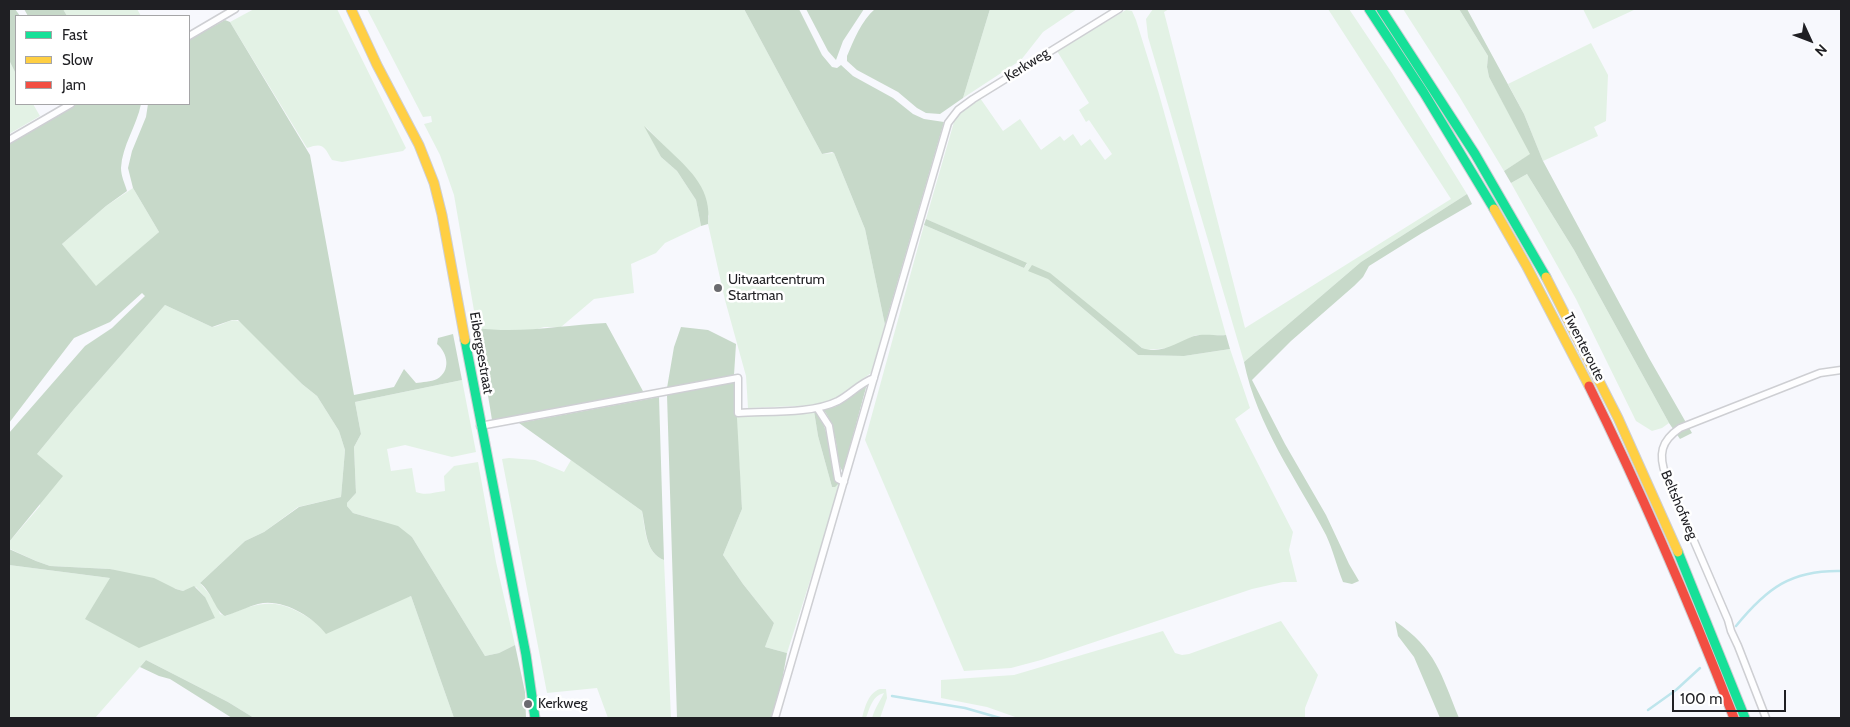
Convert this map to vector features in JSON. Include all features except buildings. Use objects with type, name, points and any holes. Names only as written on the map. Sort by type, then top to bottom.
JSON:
[{"type":"main road","name":"Eibergsestraat","points":[[351,9],[377,65],[419,145],[434,183],[442,215],[480,426],[526,655],[535,718]]},
{"type":"main road","name":"Twenteroute","points":[[1369,9],[1467,162],[1519,250],[1577,360],[1651,515],[1734,718]]},
{"type":"main road","name":"Twenteroute","points":[[1381,9],[1461,133],[1528,243],[1591,364],[1656,502],[1720,652],[1745,718]]},
{"type":"street","points":[[190,35],[235,9]]},
{"type":"street","name":"Kerkweg","points":[[775,718],[945,132],[952,116],[964,105],[1119,9]]},
{"type":"street","points":[[9,140],[69,105]]},
{"type":"street","name":"Beltshofweg","points":[[1766,718],[1728,620],[1666,476],[1662,465],[1662,453],[1668,438],[1680,428],[1820,373],[1841,370]]},
{"type":"street","points":[[480,426],[738,378],[738,413],[818,409],[838,400],[866,381],[874,378]]},
{"type":"street","points":[[818,409],[829,426],[838,479],[844,482]]},
{"type":"green space","points":[[9,9],[15,9],[19,15],[15,15],[15,72],[9,60]]},
{"type":"green space","points":[[24,9],[63,9],[66,15],[27,15]]},
{"type":"green space","points":[[63,9],[137,9],[140,15],[66,15]]},
{"type":"green space","points":[[254,9],[337,9],[406,148],[403,151],[342,162],[332,160],[323,147],[307,148],[230,22]]},
{"type":"green space","points":[[367,9],[744,9],[822,154],[834,153],[865,229],[885,325],[871,373],[836,398],[820,405],[748,408],[746,376],[725,300],[708,224],[709,216],[668,150],[646,127],[661,157],[677,171],[696,200],[701,226],[665,243],[656,253],[631,264],[634,293],[594,299],[561,327],[544,327],[534,330],[490,330],[477,328],[454,195],[440,155],[424,124],[432,122],[431,116],[423,117]]},
{"type":"green space","points":[[744,9],[799,9],[822,55],[832,67],[837,68],[841,65],[853,76],[893,98],[913,114],[924,119],[944,122],[885,325],[865,229],[834,153],[822,154]]},
{"type":"green space","points":[[806,9],[864,9],[843,41],[836,60],[828,51]]},
{"type":"green space","points":[[875,9],[990,9],[963,98],[940,114],[926,113],[898,92],[857,70],[847,61],[847,56],[858,31]]},
{"type":"green space","points":[[990,9],[1077,9],[1043,32],[1021,60],[963,98]]},
{"type":"green space","points":[[1153,9],[1169,9],[1164,12],[1245,328],[1451,199],[1328,9],[1349,9],[1392,73],[1467,194],[1361,262],[1244,362],[1148,37],[1146,19]]},
{"type":"green space","points":[[1403,9],[1459,9],[1488,56],[1487,67],[1489,77],[1531,154],[1504,171]]},
{"type":"green space","points":[[1459,9],[1467,9],[1524,114],[1543,161],[1649,358],[1692,433],[1680,439],[1669,423],[1574,250],[1527,174],[1511,183],[1504,171],[1530,154],[1489,77],[1487,67],[1488,56]]},
{"type":"green space","points":[[1583,9],[1636,9],[1593,29]]},
{"type":"green space","points":[[1126,10],[1132,11],[1136,20],[1159,94],[1226,335],[1196,335],[1170,348],[1145,350],[1048,279],[1138,355],[1184,356],[1230,349],[1250,408],[1235,419],[1293,532],[1289,550],[1297,582],[1283,582],[1252,589],[1041,660],[1011,668],[964,671],[865,440],[924,225],[1024,268],[1027,264],[926,219],[957,112],[980,98],[1003,131],[1020,119],[1041,150],[1060,136],[1064,141],[1073,134],[1081,146],[1090,139],[1105,160],[1112,154],[1089,120],[1086,122],[1079,110],[1089,103],[1057,51]]},
{"type":"green space","points":[[225,20],[230,22],[310,155],[354,395],[394,387],[404,369],[416,383],[437,379],[446,367],[446,357],[437,344],[438,338],[453,334],[462,380],[355,402],[361,434],[354,447],[356,493],[347,503],[347,506],[353,513],[398,526],[412,537],[485,656],[499,653],[515,645],[525,692],[526,718],[454,718],[411,596],[326,634],[305,615],[286,606],[267,603],[258,604],[225,616],[219,610],[208,591],[200,583],[245,541],[264,532],[299,507],[341,497],[345,450],[339,431],[317,396],[302,384],[238,320],[232,320],[212,327],[165,305],[37,454],[63,476],[9,542],[9,433],[85,346],[112,328],[145,296],[142,293],[110,322],[74,338],[9,423],[9,143],[75,105],[141,105],[122,160],[121,171],[127,191],[106,206],[62,244],[96,286],[159,232],[133,188],[128,168],[132,151],[146,117],[148,105],[190,105],[190,39]]},
{"type":"green space","points":[[1591,43],[1608,75],[1606,121],[1594,127],[1598,136],[1543,161],[1524,114],[1508,84]]},
{"type":"green space","points":[[9,60],[15,72],[15,105],[34,105],[40,116],[9,134]]},
{"type":"green space","points":[[644,126],[686,166],[699,183],[707,201],[708,224],[701,226],[696,200],[677,171],[661,157]]},
{"type":"green space","points":[[1527,174],[1574,250],[1669,423],[1662,428],[1652,431],[1636,421],[1576,299],[1511,183]]},
{"type":"green space","points":[[133,188],[159,232],[96,287],[62,244],[106,206]]},
{"type":"green space","points":[[1467,194],[1472,204],[1369,266],[1363,277],[1354,286],[1291,341],[1252,380],[1285,444],[1326,515],[1359,581],[1352,584],[1343,582],[1326,535],[1279,451],[1258,408],[1244,362],[1361,262]]},
{"type":"green space","points":[[926,219],[1027,263],[1024,268],[924,225]]},
{"type":"green space","points":[[1032,265],[1050,273],[1142,348],[1149,350],[1163,349],[1198,335],[1226,335],[1230,349],[1184,356],[1138,355],[1048,279],[1028,271]]},
{"type":"green space","points":[[165,305],[212,327],[232,320],[245,325],[302,384],[317,396],[339,431],[345,450],[341,497],[298,507],[264,532],[245,541],[200,583],[215,601],[220,614],[226,616],[252,606],[274,604],[296,611],[320,626],[411,596],[454,718],[254,718],[228,702],[146,660],[95,718],[9,718],[9,565],[110,578],[205,597],[196,587],[183,591],[110,569],[50,566],[10,549],[9,542],[40,506],[37,454]]},
{"type":"green space","points":[[606,323],[644,393],[492,420],[477,328],[525,330]]},
{"type":"green space","points":[[681,327],[708,330],[736,344],[734,375],[667,388],[674,347]]},
{"type":"green space","points":[[462,380],[476,452],[452,457],[405,445],[387,449],[391,471],[412,468],[416,492],[423,494],[445,491],[444,476],[454,466],[478,462],[496,562],[515,645],[499,653],[485,656],[412,537],[374,519],[353,513],[347,506],[347,503],[356,493],[354,447],[361,434],[355,402]]},
{"type":"green space","points":[[735,382],[742,509],[723,555],[774,623],[765,647],[787,653],[782,681],[771,718],[677,718],[667,395]]},
{"type":"green space","points":[[867,384],[843,472],[840,467],[833,428],[822,408],[835,407]]},
{"type":"green space","points":[[659,397],[664,560],[653,552],[650,546],[642,511],[519,423]]},
{"type":"green space","points":[[814,411],[818,436],[832,487],[840,482],[787,653],[765,647],[774,623],[723,555],[742,509],[736,415]]},
{"type":"green space","points":[[814,411],[823,423],[833,467],[840,482],[835,487],[832,487],[818,436]]},
{"type":"green space","points":[[502,459],[535,460],[564,472],[571,460],[642,511],[649,546],[658,557],[664,560],[671,718],[608,718],[597,688],[547,693]]},
{"type":"green space","points":[[9,549],[50,566],[110,569],[154,578],[183,591],[194,586],[205,597],[215,618],[139,648],[85,619],[110,578],[9,565]]},
{"type":"green space","points":[[1281,621],[1318,675],[1305,708],[1305,718],[1018,718],[987,707],[941,698],[941,680],[1014,675],[1163,631],[1175,653],[1189,654]]},
{"type":"green space","points":[[1395,621],[1409,631],[1429,652],[1442,675],[1459,718],[1440,718],[1414,657],[1398,636]]},
{"type":"green space","points":[[146,660],[228,702],[254,718],[232,718],[170,679],[140,667]]},
{"type":"green space","points":[[880,689],[886,689],[887,698],[880,718],[872,718],[884,693],[874,700],[866,718],[862,718],[870,697]]},
{"type":"waterway","points":[[1736,626],[1758,601],[1781,584],[1808,574],[1841,571]]},
{"type":"waterway","points":[[1648,710],[1676,690],[1700,668]]},
{"type":"waterway","points":[[892,696],[965,708],[1000,718]]},
{"type":"traffic: fast","points":[[1369,9],[1424,93],[1494,209]]},
{"type":"traffic: fast","points":[[1381,9],[1475,154],[1546,277]]},
{"type":"traffic: fast","points":[[465,340],[526,655],[535,718]]},
{"type":"traffic: fast","points":[[1678,552],[1745,718]]},
{"type":"traffic: slow","points":[[351,9],[377,65],[419,145],[434,183],[442,215],[465,340]]},
{"type":"traffic: slow","points":[[1494,209],[1526,265],[1589,386]]},
{"type":"traffic: slow","points":[[1546,277],[1618,418],[1678,552]]},
{"type":"traffic: jam","points":[[1589,386],[1665,550],[1734,718]]},
{"type":"place","name":"Uitvaartcentrum Startman","points":[[718,288]]},
{"type":"place","name":"Kerkweg","points":[[528,704]]}]
